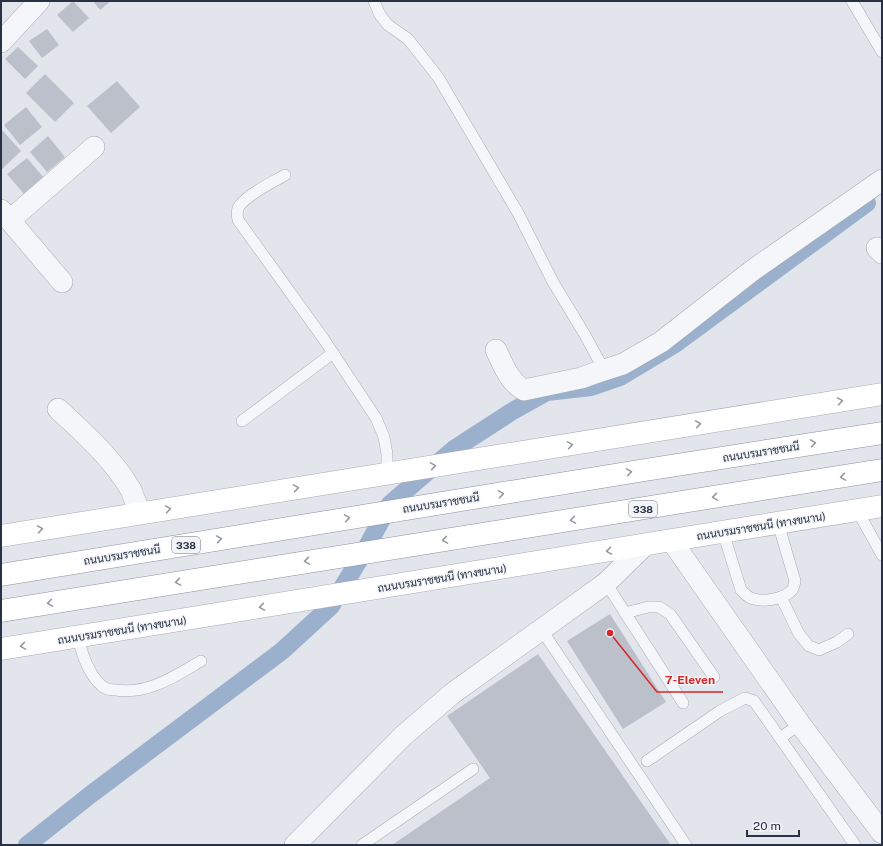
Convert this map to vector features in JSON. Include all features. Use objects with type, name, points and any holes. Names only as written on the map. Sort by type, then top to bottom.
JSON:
[{"type":"main road","points":[[1,536],[882,394]]},
{"type":"main road","name":"ถนนบรมราชชนนี","points":[[1,575],[882,433]]},
{"type":"main road","name":"338","points":[[1,611],[882,470]]},
{"type":"main road","name":"ถนนบรมราชชนนี (ทางขนาน)","points":[[1,650],[882,506]]},
{"type":"street","points":[[1,42],[40,1]]},
{"type":"street","points":[[62,282],[5,215],[94,147]]},
{"type":"street","points":[[496,350],[505,370],[520,388],[524,390],[581,378],[623,364],[661,342],[753,270],[882,180]]},
{"type":"street","points":[[58,409],[83,432],[114,466],[130,490],[140,513]]},
{"type":"street","points":[[671,540],[800,724],[882,833]]},
{"type":"street","points":[[295,845],[409,730],[453,693],[606,583],[645,545]]},
{"type":"lane","points":[[374,1],[380,15],[388,25],[408,39],[438,77],[518,213],[553,282],[604,370]]},
{"type":"lane","points":[[852,1],[882,52]]},
{"type":"lane","points":[[285,175],[251,195],[239,206],[237,213],[238,220],[333,353],[376,418],[384,437],[391,473]]},
{"type":"lane","points":[[242,421],[333,353]]},
{"type":"lane","points":[[857,510],[882,555]]},
{"type":"lane","points":[[723,532],[741,590],[747,596],[754,599],[768,600],[791,592],[794,587],[794,581],[778,523]]},
{"type":"lane","points":[[606,583],[684,703]]},
{"type":"lane","points":[[781,596],[799,634],[809,646],[819,650],[837,642],[848,634]]},
{"type":"lane","points":[[625,613],[648,607],[659,607],[670,614],[714,677]]},
{"type":"lane","points":[[541,629],[686,845]]},
{"type":"lane","points":[[78,637],[82,655],[94,677],[103,687],[112,690],[123,692],[135,691],[164,683],[201,661]]},
{"type":"lane","points":[[648,761],[720,711],[745,698],[754,701],[855,845]]},
{"type":"lane","points":[[780,738],[800,724]]},
{"type":"lane","points":[[362,845],[473,768]]},
{"type":"building","points":[[73,1],[89,18],[73,32],[57,15]]},
{"type":"building","points":[[93,1],[111,1],[100,10]]},
{"type":"building","points":[[47,29],[59,45],[42,58],[29,41]]},
{"type":"building","points":[[18,47],[38,66],[25,79],[5,59]]},
{"type":"building","points":[[45,74],[74,103],[55,122],[26,93]]},
{"type":"building","points":[[117,81],[140,107],[111,133],[87,106]]},
{"type":"building","points":[[26,107],[42,127],[20,145],[4,125]]},
{"type":"building","points":[[2,130],[21,151],[1,170],[1,131]]},
{"type":"building","points":[[48,136],[65,157],[47,172],[30,152]]},
{"type":"building","points":[[27,158],[44,178],[24,194],[7,174]]},
{"type":"building","points":[[610,614],[666,702],[623,729],[567,641]]},
{"type":"building","points":[[538,654],[671,845],[392,845],[490,778],[447,716]]},
{"type":"waterway","points":[[27,845],[90,795],[282,651],[331,606],[364,552],[390,504],[454,449],[511,412],[547,392],[591,387],[620,377],[675,344],[867,203]]},
{"type":"place","name":"7-Eleven","points":[[610,633]]}]
